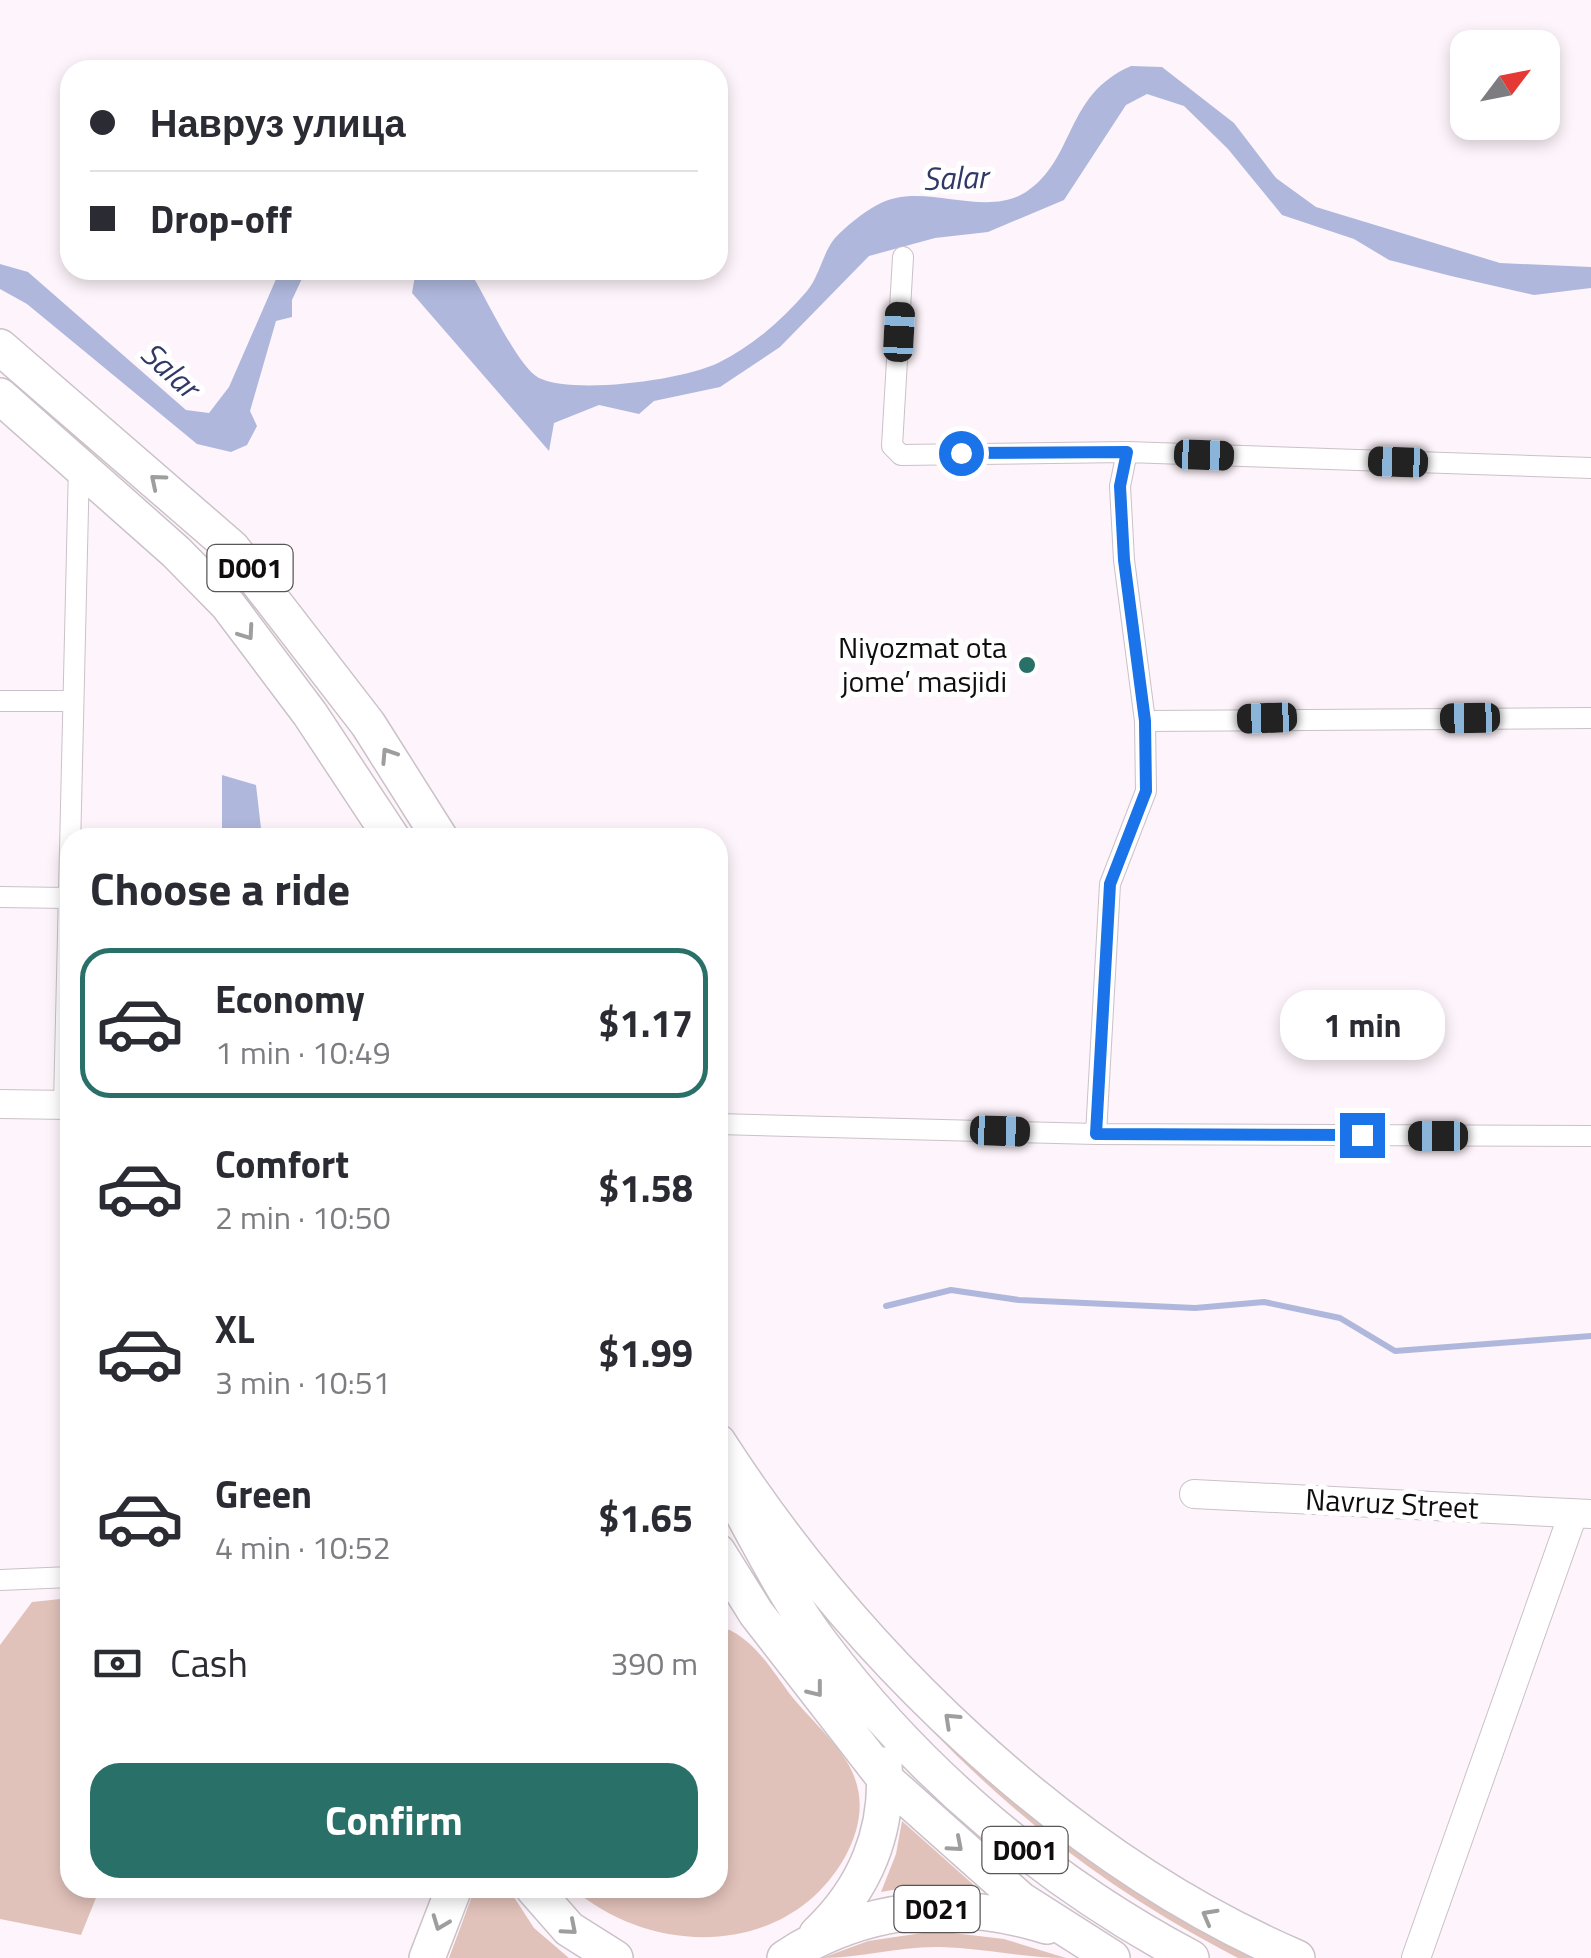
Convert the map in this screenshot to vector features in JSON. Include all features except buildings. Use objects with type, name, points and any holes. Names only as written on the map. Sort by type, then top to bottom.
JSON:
[{"type":"highway","name":"D001","points":[[2,348],[206,522],[259,579],[368,724],[434,828]]},
{"type":"highway","name":"D001","points":[[0,396],[176,552],[228,606],[310,714],[385,828]]},
{"type":"highway","points":[[176,552],[206,522]]},
{"type":"highway","points":[[728,1458],[750,1492],[863,1629],[1008,1772],[1097,1845],[1155,1884],[1216,1920],[1297,1958]]},
{"type":"highway","name":"D001","points":[[728,1482],[820,1642],[878,1715],[941,1777],[1034,1857],[1110,1910],[1191,1958]]},
{"type":"highway","name":"D001","points":[[728,1568],[756,1613],[885,1779],[995,1879],[1112,1958]]},
{"type":"highway","points":[[728,1608],[756,1613],[820,1642]]},
{"type":"highway","name":"D021","points":[[786,1955],[839,1912],[860,1880],[881,1825],[885,1779],[878,1715]]},
{"type":"highway","points":[[427,1958],[450,1898]]},
{"type":"highway","points":[[542,1898],[570,1929],[615,1958]]},
{"type":"highway","name":"D021","points":[[786,1955],[864,1921],[934,1909],[1017,1918],[1080,1940]]},
{"type":"street","points":[[903,257],[892,446],[901,455],[1127,452],[1591,468]]},
{"type":"street","points":[[1096,1134],[1110,884],[1146,791],[1145,721],[1124,560],[1120,486],[1127,452]]},
{"type":"street","points":[[69,828],[79,465]]},
{"type":"street","points":[[0,701],[72,702]]},
{"type":"street","points":[[1145,721],[1591,718]]},
{"type":"street","points":[[0,897],[60,898]]},
{"type":"street","points":[[0,1104],[60,1105]]},
{"type":"street","points":[[728,1124],[1096,1134],[1591,1136]]},
{"type":"street","name":"Navruz Street","points":[[1194,1494],[1582,1514]]},
{"type":"street","points":[[1416,1958],[1582,1514]]},
{"type":"street","points":[[0,1580],[60,1577]]},
{"type":"shaded area","points":[[60,1599],[60,1898],[96,1898],[81,1935],[0,1919],[0,1645],[32,1602]]},
{"type":"shaded area","points":[[730,1630],[751,1645],[849,1766],[859,1797],[854,1837],[845,1857],[820,1890],[790,1914],[755,1930],[718,1937],[679,1936],[641,1927],[586,1898],[728,1898]]},
{"type":"shaded area","points":[[877,1670],[1265,1958],[1238,1958],[1124,1892],[1079,1860],[953,1752]]},
{"type":"shaded area","points":[[902,1821],[976,1887],[921,1885],[881,1892],[896,1854]]},
{"type":"shaded area","points":[[471,1898],[514,1898],[534,1928],[569,1958],[449,1958]]},
{"type":"shaded area","points":[[936,1931],[1004,1939],[1066,1958],[940,1947],[822,1958],[868,1941]]},
{"type":"water","name":"Salar","points":[[1131,66],[1162,67],[1234,123],[1276,178],[1316,207],[1500,263],[1591,267],[1591,288],[1534,295],[1451,276],[1389,260],[1354,239],[1282,215],[1228,149],[1184,106],[1147,94],[1126,105],[1064,200],[988,232],[935,238],[869,256],[780,347],[720,387],[654,401],[639,414],[599,405],[554,423],[549,451],[412,293],[414,280],[475,280],[521,360],[539,378],[556,383],[628,383],[701,369],[743,349],[777,322],[811,285],[835,238],[877,205],[913,196],[991,202],[1009,200],[1026,192],[1054,162],[1093,93]]},
{"type":"water","name":"Salar","points":[[0,264],[28,272],[186,410],[209,413],[229,387],[276,280],[301,280],[292,300],[292,317],[276,321],[250,411],[257,426],[247,445],[231,452],[197,444],[27,304],[0,289]]},
{"type":"water","points":[[222,775],[256,785],[261,828],[222,828]]},
{"type":"waterway","points":[[886,1306],[951,1290],[1019,1300],[1195,1308],[1264,1302],[1340,1318],[1395,1351],[1591,1336]]},
{"type":"place","name":"Niyozmat ota jome’ masjidi","points":[[1027,665]]},
{"type":"route","points":[[961,453],[1127,452],[1120,486],[1124,560],[1145,721],[1146,791],[1110,884],[1096,1134],[1362,1135]]}]
